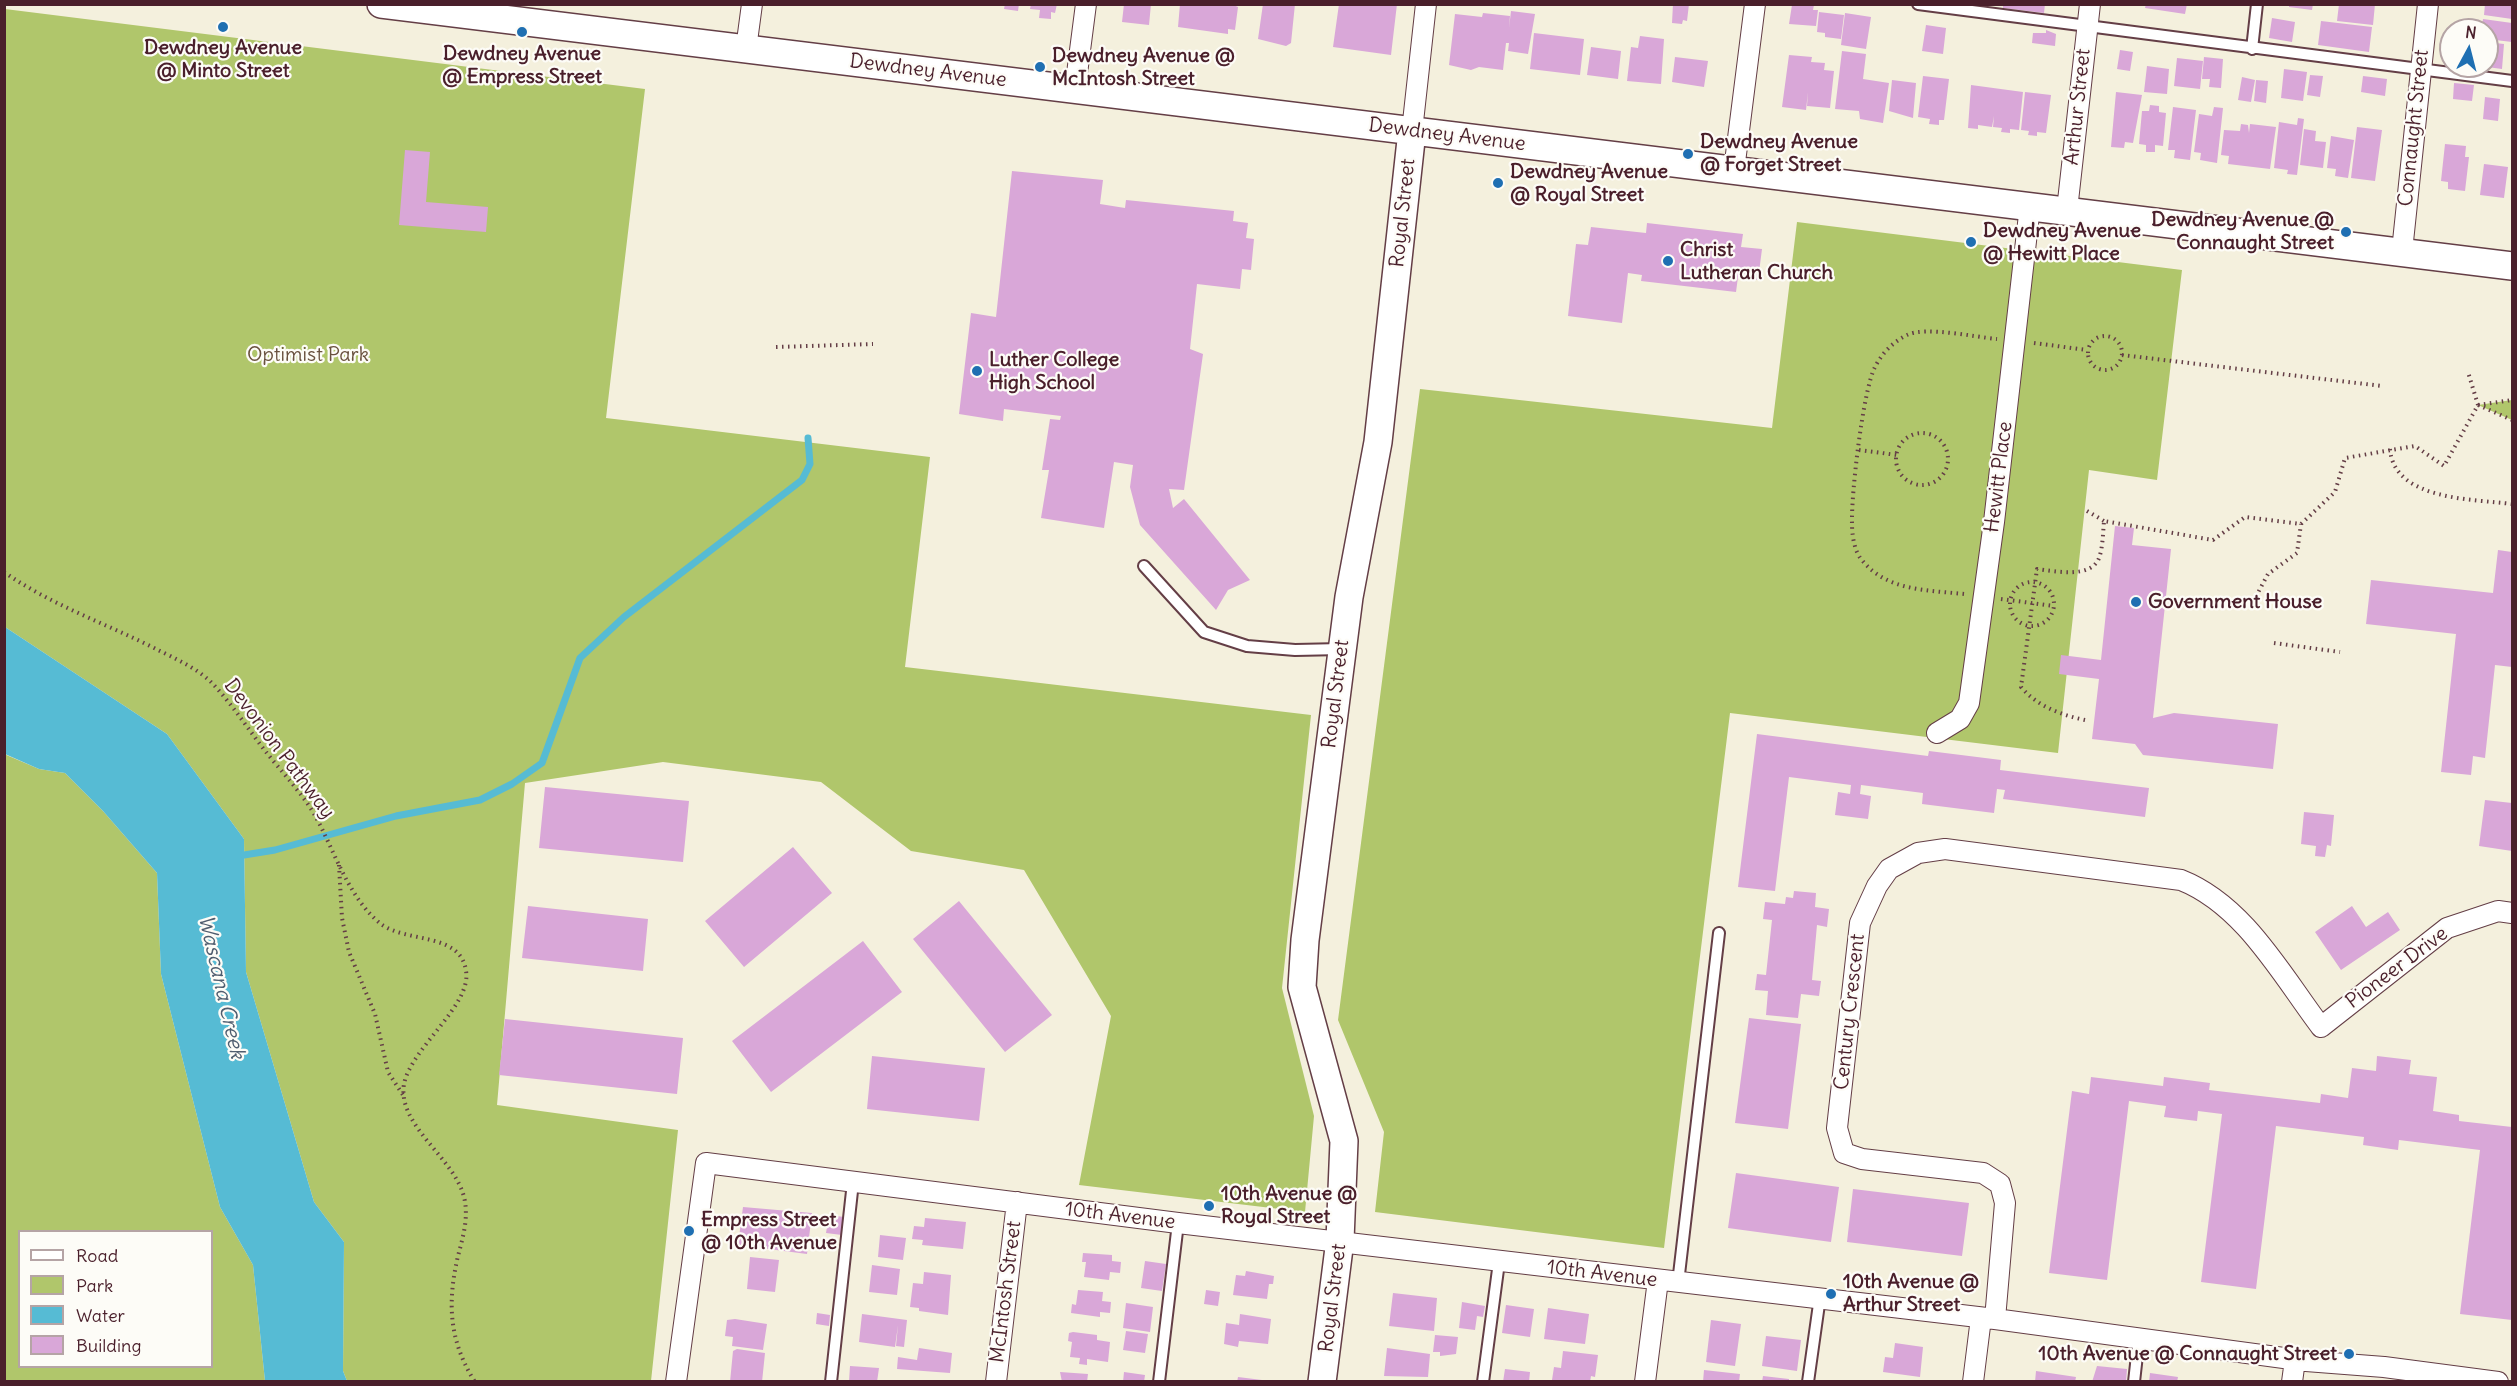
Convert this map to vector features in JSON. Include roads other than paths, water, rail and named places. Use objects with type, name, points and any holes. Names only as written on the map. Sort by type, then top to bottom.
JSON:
[{"type":"main road","name":"Dewdney Avenue","points":[[381,4],[2512,266]]},
{"type":"main road","name":"Royal Street","points":[[1322,1382],[1340,1240],[1344,1141],[1302,987],[1305,940],[1349,597],[1378,442],[1412,131]]},
{"type":"street","points":[[746,49],[752,4]]},
{"type":"street","points":[[1075,89],[1086,4]]},
{"type":"street","name":"Royal Street","points":[[1412,131],[1426,4]]},
{"type":"street","points":[[1734,170],[1755,4]]},
{"type":"street","name":"Arthur Street","points":[[2067,210],[2090,4]]},
{"type":"street","name":"Connaught Street","points":[[2402,251],[2428,4]]},
{"type":"street","name":"Hewitt Place","points":[[1937,732],[1960,719],[1968,703],[2015,341],[2030,206]]},
{"type":"street","name":"Century Crescent","points":[[1988,1318],[2005,1203],[2000,1184],[1983,1173],[1862,1159],[1844,1153],[1837,1128],[1860,923],[1889,869],[1918,853],[1945,849],[2181,880],[2210,893],[2247,928],[2321,1027]]},
{"type":"street","name":"Pioneer Drive","points":[[2321,1027],[2447,928],[2498,911],[2512,913]]},
{"type":"street","name":"10th Avenue","points":[[676,1382],[706,1163],[1178,1223],[1340,1240],[1498,1262],[1820,1297],[2139,1337],[2295,1360],[2498,1382]]},
{"type":"street","name":"McIntosh Street","points":[[996,1382],[1017,1202]]},
{"type":"street","points":[[1645,1382],[1658,1280]]},
{"type":"street","points":[[1973,1382],[1988,1318]]},
{"type":"street","points":[[2292,1382],[2295,1360]]},
{"type":"lane","points":[[2252,49],[2257,4]]},
{"type":"lane","points":[[1923,5],[2512,81]]},
{"type":"lane","points":[[1144,566],[1204,632],[1247,646],[1295,650],[1342,649]]},
{"type":"lane","points":[[1678,1282],[1719,933]]},
{"type":"lane","points":[[831,1382],[853,1182]]},
{"type":"lane","points":[[1159,1382],[1178,1223]]},
{"type":"lane","points":[[1484,1382],[1498,1262]]},
{"type":"lane","points":[[1808,1382],[1820,1297]]},
{"type":"lane","points":[[2134,1382],[2139,1337]]},
{"type":"water","name":"Wascana Creek","points":[[5,627],[167,734],[244,839],[246,972],[314,1202],[344,1242],[343,1371],[347,1381],[265,1381],[253,1265],[220,1207],[161,974],[157,873],[103,811],[65,773],[39,769],[5,754]]},
{"type":"waterway","points":[[244,855],[275,850],[396,816],[480,800],[512,784],[542,763],[580,658],[624,617],[802,480],[810,464],[808,438]]},
{"type":"place","name":"Dewdney Avenue @ Minto Street","points":[[223,27]]},
{"type":"place","name":"Dewdney Avenue @ Empress Street","points":[[522,32]]},
{"type":"place","name":"Dewdney Avenue @ McIntosh Street","points":[[1040,67]]},
{"type":"place","name":"Dewdney Avenue @ Forget Street","points":[[1688,154]]},
{"type":"place","name":"Dewdney Avenue @ Royal Street","points":[[1498,183]]},
{"type":"place","name":"Dewdney Avenue @ Connaught Street","points":[[2346,232]]},
{"type":"place","name":"Dewdney Avenue @ Hewitt Place","points":[[1971,242]]},
{"type":"place","name":"Christ Lutheran Church","points":[[1668,261]]},
{"type":"place","name":"Luther College High School","points":[[977,371]]},
{"type":"place","name":"Government House","points":[[2136,602]]},
{"type":"place","name":"10th Avenue @ Royal Street","points":[[1209,1206]]},
{"type":"place","name":"Empress Street @ 10th Avenue","points":[[689,1231]]},
{"type":"place","name":"10th Avenue @ Arthur Street","points":[[1831,1294]]},
{"type":"place","name":"10th Avenue @ Connaught Street","points":[[2349,1354]]},
{"type":"park label","name":"Optimist Park","points":[[308,355]]}]
